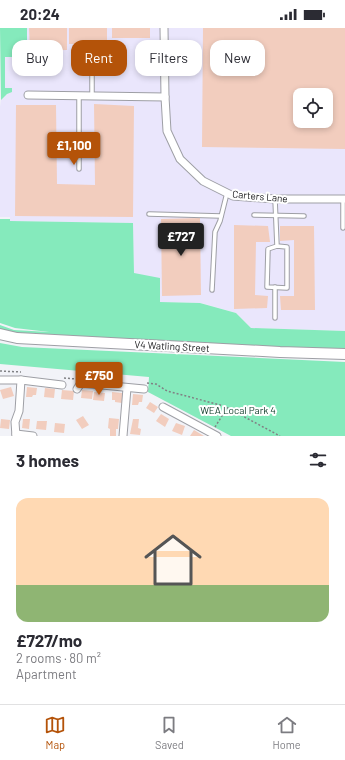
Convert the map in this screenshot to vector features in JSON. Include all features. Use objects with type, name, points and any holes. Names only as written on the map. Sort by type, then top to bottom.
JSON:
[{"type":"street","name":"Carters Lane","points":[[164,28],[167,131],[180,159],[203,181],[233,196],[275,200],[344,199]]},
{"type":"street","points":[[28,95],[165,96]]},
{"type":"street","name":"V4 Watling Street","points":[[0,334],[25,338],[280,352],[345,354]]},
{"type":"street","points":[[0,380],[21,380],[62,385]]},
{"type":"street","points":[[21,380],[19,411],[15,422],[16,435],[33,436]]},
{"type":"street","points":[[77,389],[81,383],[144,389]]},
{"type":"street","points":[[123,436],[127,388]]},
{"type":"street","points":[[163,408],[212,435]]},
{"type":"lane","points":[[92,76],[92,96]]},
{"type":"lane","points":[[79,96],[79,169]]},
{"type":"lane","points":[[212,290],[215,232],[227,193]]},
{"type":"lane","points":[[343,228],[344,199]]},
{"type":"lane","points":[[275,200],[276,246]]},
{"type":"lane","points":[[149,214],[221,216]]},
{"type":"lane","points":[[254,215],[304,216]]},
{"type":"lane","points":[[276,246],[287,247],[287,288],[267,287],[268,249],[276,246]]},
{"type":"lane","points":[[275,287],[275,318]]},
{"type":"path","points":[[212,435],[227,408]]},
{"type":"shaded area","points":[[27,28],[345,28],[345,331],[251,328],[236,313],[201,303],[160,302],[134,273],[133,223],[10,221],[10,217],[0,217],[0,107],[1,100],[7,94],[5,88],[5,57],[12,57],[12,76],[63,76],[63,40],[27,40]]},
{"type":"green space","points":[[0,28],[27,28],[27,40],[12,40],[12,57],[5,57],[5,88],[12,88],[12,92],[7,94],[1,100]]},
{"type":"green space","points":[[0,219],[10,219],[10,221],[133,223],[134,273],[160,278],[160,302],[200,303],[236,313],[251,328],[345,331],[345,354],[0,334],[0,325],[14,330],[49,332],[15,328],[0,323]]},
{"type":"green space","name":"WEA Local Park 4","points":[[0,343],[22,347],[345,362],[345,436],[231,436],[148,392],[149,377],[0,364]]},
{"type":"building","points":[[29,28],[67,28],[67,50],[63,50],[63,40],[30,40]]},
{"type":"building","points":[[69,28],[107,28],[107,40],[71,40],[71,44],[69,44]]},
{"type":"building","points":[[112,28],[150,28],[150,38],[112,38]]},
{"type":"building","points":[[203,28],[345,28],[345,149],[202,147]]},
{"type":"building","points":[[94,104],[134,106],[133,217],[15,216],[16,105],[56,105],[57,184],[95,185]]},
{"type":"building","points":[[200,218],[201,295],[162,296],[161,219]]},
{"type":"building","points":[[234,225],[268,226],[270,242],[256,242],[255,295],[268,296],[267,308],[234,309]]},
{"type":"building","points":[[280,226],[314,226],[315,310],[281,310],[280,296],[294,296],[294,240],[280,241]]},
{"type":"building","points":[[11,387],[14,396],[3,399],[0,390]]},
{"type":"building","points":[[27,387],[37,388],[36,395],[26,397]]},
{"type":"building","points":[[45,388],[55,389],[54,398],[44,397]]},
{"type":"building","points":[[62,390],[74,391],[73,400],[61,399]]},
{"type":"building","points":[[82,390],[93,391],[92,399],[81,398]]},
{"type":"building","points":[[94,392],[105,393],[104,401],[93,400]]},
{"type":"building","points":[[112,392],[122,393],[122,403],[112,400]]},
{"type":"building","points":[[133,394],[143,395],[142,402],[139,402],[138,405],[132,405]]},
{"type":"building","points":[[150,402],[158,407],[154,413],[146,408]]},
{"type":"building","points":[[161,414],[169,419],[165,427],[156,421]]},
{"type":"building","points":[[83,416],[89,425],[82,429],[76,420]]},
{"type":"building","points":[[109,418],[119,419],[118,429],[116,429],[116,436],[110,436],[110,429],[108,428]]},
{"type":"building","points":[[1,419],[10,420],[9,429],[0,428]]},
{"type":"building","points":[[23,419],[30,419],[29,429],[22,428]]},
{"type":"building","points":[[133,419],[139,419],[138,428],[141,429],[140,435],[130,434]]},
{"type":"building","points":[[37,421],[47,421],[46,430],[36,429]]},
{"type":"building","points":[[55,423],[65,424],[64,433],[54,432]]},
{"type":"building","points":[[176,423],[185,426],[182,435],[172,431]]},
{"type":"building","points":[[194,430],[204,436],[190,436]]}]
